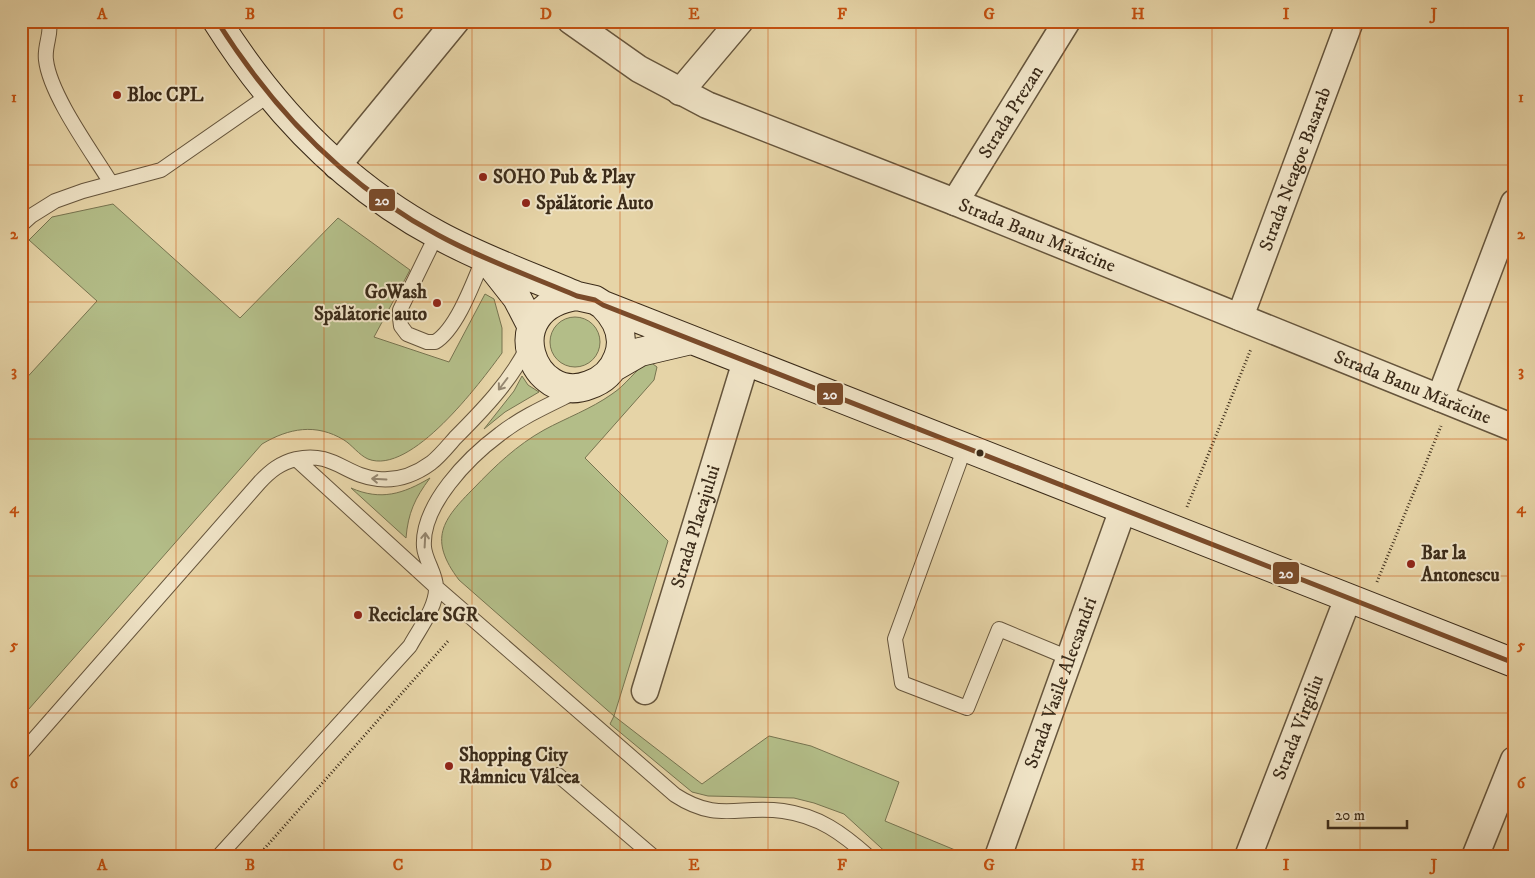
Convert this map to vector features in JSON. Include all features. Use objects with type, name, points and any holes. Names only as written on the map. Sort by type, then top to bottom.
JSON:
[{"type":"street","points":[[217,21],[238,55],[269,95],[312,143],[366,190],[437,234],[484,258],[577,296],[595,300],[691,340],[1514,663]]},
{"type":"street","points":[[338,166],[456,21]]},
{"type":"street","name":"Strada Banu Mărăcine","points":[[571,21],[639,69],[680,92],[1514,428]]},
{"type":"street","points":[[680,92],[740,21]]},
{"type":"street","name":"Strada Prezan","points":[[955,202],[1067,21]]},
{"type":"street","name":"Strada Neagoe Basarab","points":[[1251,321],[1350,21]]},
{"type":"street","points":[[1445,400],[1514,202]]},
{"type":"street","points":[[484,258],[517,298],[530,335],[532,357],[538,369],[547,379],[559,385],[573,388],[586,386],[607,376],[614,367],[620,354],[621,341],[616,321],[604,305]]},
{"type":"street","points":[[530,335],[538,314],[549,304],[562,298],[577,296]]},
{"type":"street","points":[[614,367],[640,352],[691,340]]},
{"type":"street","name":"Strada Placajului","points":[[645,692],[746,361]]},
{"type":"street","name":"Strada Vasile Alecsandri","points":[[998,857],[1123,509]]},
{"type":"street","name":"Strada Virgiliu","points":[[1248,857],[1358,602]]},
{"type":"street","points":[[1475,857],[1514,760]]},
{"type":"lane","points":[[49,21],[50,35],[46,59],[54,85],[111,183]]},
{"type":"lane","points":[[21,225],[31,216],[56,201],[111,183],[161,170],[269,95]]},
{"type":"lane","points":[[437,234],[400,310],[401,326],[407,334],[416,339],[435,342],[442,338],[459,311],[484,258]]},
{"type":"lane","points":[[21,754],[272,470],[284,462],[308,456],[323,457],[366,478],[380,480],[400,478],[416,472],[432,462],[485,408],[516,367],[530,335]]},
{"type":"lane","points":[[218,857],[410,646],[430,611],[436,587],[424,547],[426,521],[444,490],[486,445],[501,433],[586,386]]},
{"type":"lane","points":[[966,447],[895,639],[902,683],[967,708],[999,629],[1069,658]]},
{"type":"lane","points":[[296,459],[436,587],[620,750],[675,795],[691,806],[707,811],[782,811],[807,816],[828,824],[869,857]]},
{"type":"lane","points":[[558,775],[654,857]]},
{"type":"path","points":[[1178,530],[1251,321]]},
{"type":"path","points":[[1358,602],[1445,400]]},
{"type":"path","points":[[257,857],[450,640]]},
{"type":"green space","points":[[113,204],[240,318],[338,218],[410,270],[374,337],[449,362],[485,294],[494,299],[502,328],[502,353],[478,385],[443,424],[404,454],[385,461],[368,459],[344,440],[323,431],[313,430],[292,431],[262,444],[21,718],[21,384],[97,301],[29,240],[52,217]]},
{"type":"green space","points":[[570,317],[580,317],[593,324],[600,337],[600,347],[593,360],[580,367],[570,367],[561,363],[554,356],[550,347],[550,337],[554,328],[561,321]]},
{"type":"green space","points":[[649,361],[657,367],[654,380],[585,458],[668,541],[614,716],[459,580],[449,566],[442,541],[447,520],[454,510],[507,456],[544,430],[587,409],[612,394]]},
{"type":"green space","points":[[522,376],[528,385],[539,392],[505,412],[484,429],[514,391]]},
{"type":"green space","points":[[430,478],[413,506],[408,521],[406,538],[351,488],[372,494],[392,494],[401,492]]},
{"type":"green space","points":[[614,716],[702,784],[769,736],[811,746],[899,782],[885,821],[972,857],[891,857],[844,814],[814,803],[794,798],[708,796],[692,792],[610,724]]},
{"type":"transit line","name":"20","points":[[217,21],[262,85],[314,143],[372,193],[404,215],[455,244],[577,296],[595,300],[603,305],[1514,663]]},
{"type":"place","name":"Bloc CPL","points":[[117,95]]},
{"type":"place","name":"SOHO Pub & Play","points":[[483,177]]},
{"type":"place","name":"Spălătorie Auto","points":[[526,203]]},
{"type":"place","name":"GoWash Spălătorie auto","points":[[437,303]]},
{"type":"place","name":"Bar la Antonescu","points":[[1411,564]]},
{"type":"place","name":"Reciclare SGR","points":[[358,615]]},
{"type":"place","name":"Shopping City Râmnicu Vâlcea","points":[[449,766]]}]
